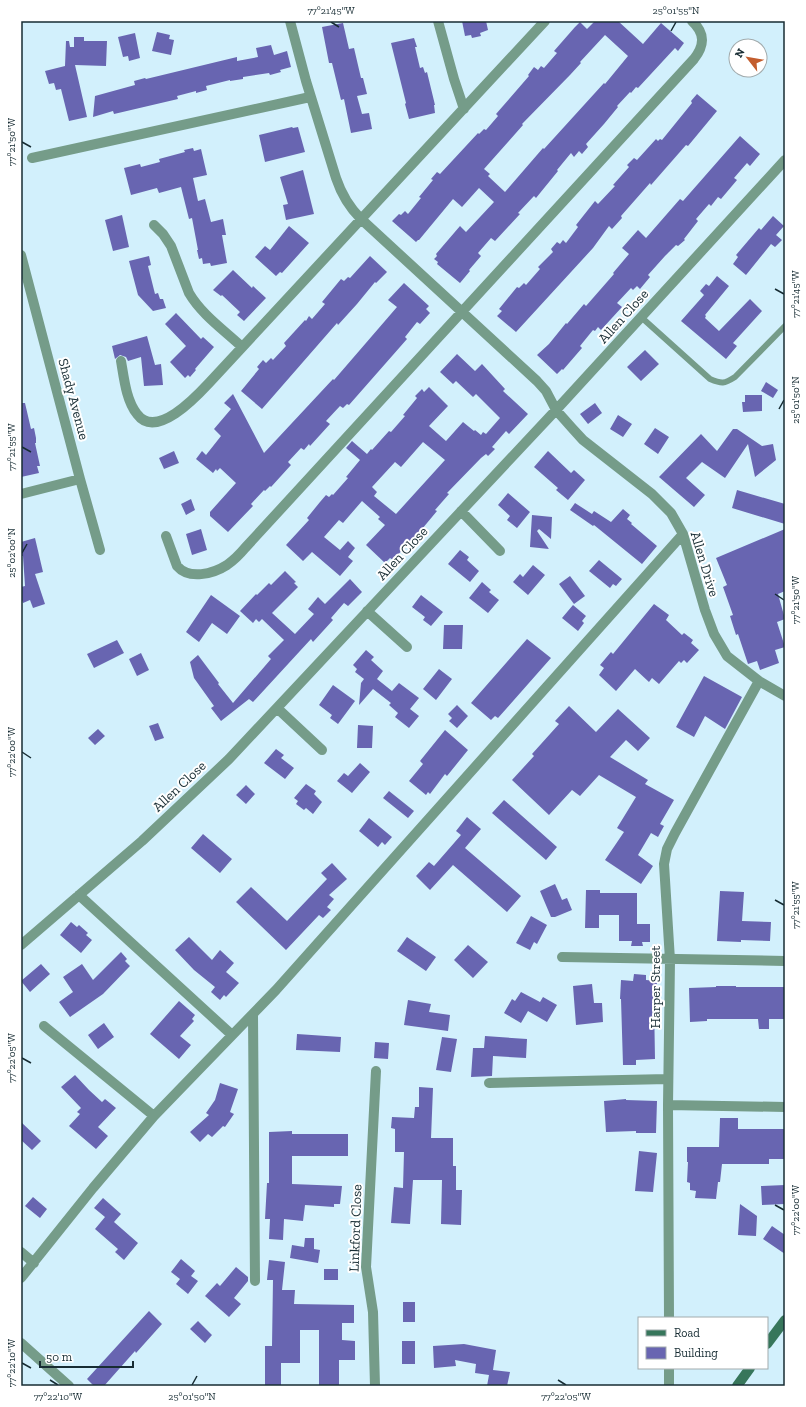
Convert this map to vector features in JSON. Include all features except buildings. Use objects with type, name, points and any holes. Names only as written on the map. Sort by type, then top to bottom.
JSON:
[{"type":"street","name":"Allen Drive","points":[[290,21],[310,97],[340,190],[350,207],[361,219],[537,382],[546,391],[556,410],[584,440],[661,502],[671,513],[683,534],[705,610],[714,634],[727,656],[759,681],[785,696]]},
{"type":"street","points":[[438,21],[464,109]]},
{"type":"street","points":[[121,361],[129,396],[136,414],[149,422],[159,421],[182,409],[205,388],[545,21]]},
{"type":"street","points":[[166,536],[177,566],[187,574],[201,574],[227,565],[245,548],[699,53],[702,43],[702,35],[700,30],[692,21]]},
{"type":"street","points":[[32,158],[310,97]]},
{"type":"street","name":"Allen Close","points":[[21,945],[142,840],[229,759],[556,410],[785,160]]},
{"type":"street","points":[[154,225],[163,234],[171,246],[188,293],[195,302],[242,347]]},
{"type":"street","name":"Shady Avenue","points":[[21,255],[100,550]]},
{"type":"street","points":[[21,494],[80,479]]},
{"type":"street","points":[[461,511],[500,551]]},
{"type":"street","points":[[21,1278],[93,1188],[154,1116],[253,1015],[683,534]]},
{"type":"street","points":[[367,611],[407,647]]},
{"type":"street","name":"Harper Street","points":[[669,1317],[668,1079],[670,960],[664,864],[667,849],[674,833],[759,681]]},
{"type":"street","points":[[276,708],[322,750]]},
{"type":"street","points":[[79,895],[232,1035]]},
{"type":"street","points":[[562,957],[785,961]]},
{"type":"street","points":[[253,1015],[255,1281]]},
{"type":"street","points":[[44,1026],[154,1116]]},
{"type":"street","name":"Linkford Close","points":[[375,1386],[374,1312],[366,1267],[376,1071]]},
{"type":"street","points":[[489,1083],[668,1079]]},
{"type":"street","points":[[668,1105],[785,1107]]},
{"type":"street","points":[[21,1252],[34,1263]]},
{"type":"street","points":[[768,1343],[785,1320]]},
{"type":"street","points":[[21,1342],[69,1386]]},
{"type":"street","points":[[669,1369],[669,1386]]},
{"type":"street","points":[[737,1386],[749,1369]]},
{"type":"lane","points":[[641,318],[710,379],[719,383],[726,382],[735,376],[785,326]]}]
